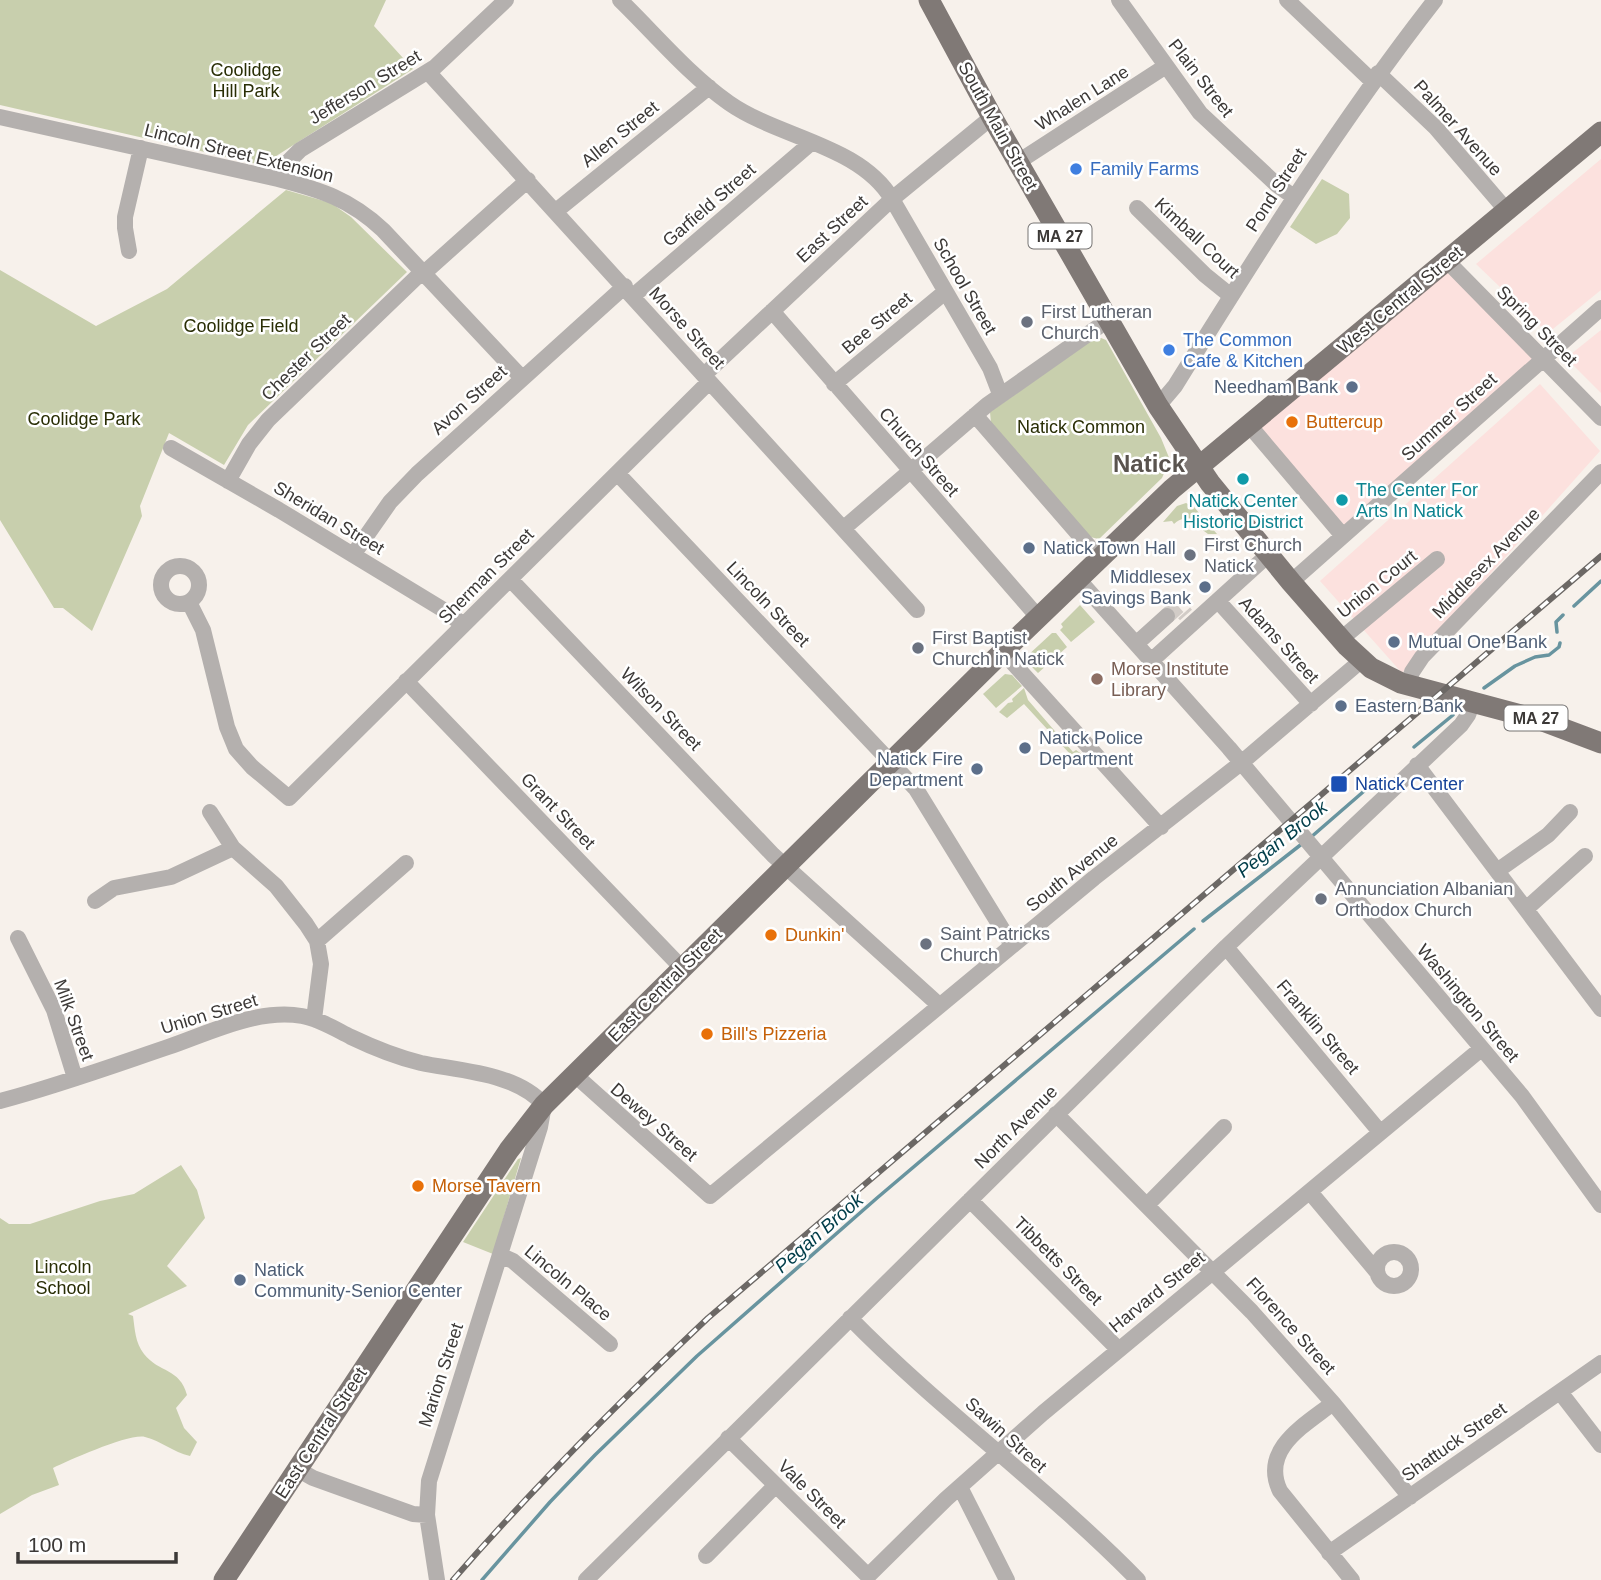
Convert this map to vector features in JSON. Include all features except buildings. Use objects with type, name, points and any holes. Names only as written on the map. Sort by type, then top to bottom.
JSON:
[{"type":"main road","name":"South Main Street","points":[[929,0],[992,117],[1108,320],[1198,467]]},
{"type":"main road","name":"West Central Street","points":[[1198,467],[1601,132]]},
{"type":"main road","name":"MA 27","points":[[1198,467],[1268,555],[1341,639],[1381,674],[1414,687],[1541,720],[1601,743]]},
{"type":"main road","name":"East Central Street","points":[[224,1580],[509,1150],[544,1105],[1038,617],[1198,467]]},
{"type":"street","name":"Jefferson Street","points":[[278,179],[286,164],[300,150],[361,110],[428,72],[506,0]]},
{"type":"street","name":"Plain Street","points":[[1119,0],[1210,124],[1294,197]]},
{"type":"street","name":"Palmer Avenue","points":[[1287,0],[1436,128],[1507,211]]},
{"type":"street","name":"School Street","points":[[631,3],[709,87],[756,119],[867,170],[881,182],[990,368],[1000,394]]},
{"type":"street","name":"Pond Street","points":[[1158,405],[1175,386],[1294,197],[1425,4]]},
{"type":"street","name":"Whalen Lane","points":[[1018,162],[1166,66]]},
{"type":"street","name":"Morse Street","points":[[428,72],[917,610]]},
{"type":"street","name":"Allen Street","points":[[556,211],[709,87]]},
{"type":"street","name":"Lincoln Street Extension","points":[[0,117],[278,179],[320,190],[354,205],[383,230],[523,378]]},
{"type":"street","name":"East Street","points":[[707,378],[772,311],[892,199],[992,117]]},
{"type":"street","name":"Garfield Street","points":[[629,291],[811,143]]},
{"type":"street","points":[[129,251],[125,217],[141,148]]},
{"type":"street","name":"Chester Street","points":[[228,481],[249,444],[268,420],[423,272],[528,180]]},
{"type":"street","name":"Kimball Court","points":[[1138,208],[1205,275],[1231,296]]},
{"type":"street","name":"Spring Street","points":[[1447,261],[1601,418]]},
{"type":"street","name":"Avon Street","points":[[352,555],[402,488],[523,378],[629,291]]},
{"type":"street","name":"Bee Street","points":[[834,384],[945,292]]},
{"type":"street","name":"Summer Street","points":[[1291,582],[1601,308]]},
{"type":"street","name":"Church Street","points":[[772,311],[1038,617]]},
{"type":"street","points":[[844,528],[1000,394],[1108,320]]},
{"type":"street","name":"Sherman Street","points":[[189,603],[203,630],[227,727],[236,749],[252,767],[289,798],[617,473],[707,378]]},
{"type":"street","points":[[975,415],[1100,559]]},
{"type":"street","points":[[1250,425],[1343,536]]},
{"type":"street","name":"Sheridan Street","points":[[171,448],[447,612],[464,625]]},
{"type":"street","name":"Middlesex Avenue","points":[[1414,687],[1415,666],[1422,657],[1601,472]]},
{"type":"street","name":"Lincoln Street","points":[[617,473],[916,789],[931,809],[1012,945]]},
{"type":"street","points":[[1151,661],[1191,618],[1218,601],[1268,555]]},
{"type":"street","name":"Union Court","points":[[1341,639],[1437,559]]},
{"type":"street","name":"Wilson Street","points":[[510,579],[785,866],[939,1005]]},
{"type":"street","name":"Washington Street","points":[[1078,579],[1241,763],[1481,1049],[1547,1128],[1601,1205]]},
{"type":"street","name":"Adams Street","points":[[1218,601],[1311,704]]},
{"type":"street","points":[[1136,644],[1167,616]]},
{"type":"street","points":[[1003,652],[1161,827]]},
{"type":"street","name":"South Avenue","points":[[710,1196],[1012,945],[1241,763],[1362,660]]},
{"type":"street","name":"Grant Street","points":[[407,681],[682,968]]},
{"type":"street","name":"North Avenue","points":[[586,1580],[1226,947],[1465,720],[1470,702]]},
{"type":"street","points":[[1417,765],[1599,1002]]},
{"type":"street","points":[[210,812],[233,848],[276,886],[317,941],[321,964],[314,1019]]},
{"type":"street","points":[[1497,871],[1548,835],[1570,812]]},
{"type":"street","points":[[95,901],[114,888],[171,877],[233,848]]},
{"type":"street","points":[[1526,909],[1585,856]]},
{"type":"street","points":[[317,941],[406,863]]},
{"type":"street","name":"Milk Street","points":[[18,938],[54,1010],[75,1078]]},
{"type":"street","name":"Franklin Street","points":[[1226,947],[1380,1132]]},
{"type":"street","name":"Union Street","points":[[0,1101],[255,1018],[292,1015],[314,1019],[397,1057],[512,1082],[530,1091],[544,1105]]},
{"type":"street","name":"Harvard Street","points":[[868,1576],[997,1453],[1118,1349],[1481,1049]]},
{"type":"street","name":"Dewey Street","points":[[575,1075],[710,1196]]},
{"type":"street","name":"Marion Street","points":[[436,1576],[427,1515],[427,1492],[540,1127],[544,1105]]},
{"type":"street","name":"Florence Street","points":[[1056,1114],[1213,1272],[1333,1403],[1281,1447],[1274,1473],[1280,1491],[1352,1580]]},
{"type":"street","points":[[1147,1205],[1224,1127]]},
{"type":"street","points":[[1310,1192],[1377,1272]]},
{"type":"street","name":"Tibbetts Street","points":[[970,1200],[1118,1349]]},
{"type":"street","name":"Lincoln Place","points":[[500,1255],[513,1261],[610,1344]]},
{"type":"street","name":"Sawin Street","points":[[850,1318],[1138,1580]]},
{"type":"street","name":"Shattuck Street","points":[[1329,1553],[1601,1363]]},
{"type":"street","points":[[1560,1392],[1601,1445]]},
{"type":"street","points":[[1333,1403],[1410,1497]]},
{"type":"street","name":"Vale Street","points":[[728,1438],[868,1576]]},
{"type":"street","points":[[297,1469],[313,1478],[413,1514],[427,1515]]},
{"type":"street","points":[[706,1556],[776,1485]]},
{"type":"street","points":[[960,1487],[1007,1580]]},
{"type":"shaded area","points":[[1601,159],[1601,290],[1548,333],[1476,264]]},
{"type":"shaded area","points":[[1449,269],[1536,358],[1343,529],[1259,427]]},
{"type":"shaded area","points":[[1601,330],[1601,393],[1566,358]]},
{"type":"shaded area","points":[[1540,384],[1600,451],[1402,673],[1320,581]]},
{"type":"green space","name":"Coolidge Hill Park","points":[[0,0],[386,0],[374,26],[413,69],[262,165],[0,105]]},
{"type":"green space","points":[[1322,179],[1349,194],[1350,218],[1337,234],[1316,244],[1290,227]]},
{"type":"green space","points":[[286,190],[331,203],[351,217],[407,272],[248,425],[224,465],[169,433],[140,506],[142,516],[92,631],[63,608],[54,608],[0,520],[0,270],[96,326],[167,289]]},
{"type":"green space","name":"Natick Common","points":[[1092,340],[1106,340],[1161,438],[1170,460],[1162,478],[1099,539],[1090,537],[991,423],[990,412]]},
{"type":"green space","points":[[1186,503],[1194,507],[1217,534],[1208,534],[1188,520],[1179,520],[1174,524],[1172,521],[1163,522],[1177,506]]},
{"type":"green space","points":[[1080,605],[1095,622],[1071,642],[1060,630],[1063,627],[1061,624]]},
{"type":"green space","points":[[1052,633],[1056,633],[1067,647],[1038,673],[1027,662],[1026,657]]},
{"type":"green space","points":[[1005,674],[1012,675],[1022,686],[996,708],[983,694]]},
{"type":"green space","points":[[1024,688],[1028,700],[1073,752],[1076,750],[1083,755],[1082,763],[1076,766],[1070,754],[1024,704],[1007,718],[999,712],[1013,702],[1012,699]]},
{"type":"green space","points":[[521,1158],[493,1254],[463,1242],[518,1159]]},
{"type":"green space","name":"Lincoln School","points":[[181,1165],[197,1190],[205,1218],[167,1266],[187,1286],[128,1314],[133,1316],[137,1340],[144,1354],[156,1365],[174,1375],[184,1386],[187,1395],[176,1408],[184,1428],[197,1442],[190,1456],[145,1437],[127,1439],[53,1468],[59,1485],[32,1495],[0,1514],[0,1218],[9,1224],[30,1224],[100,1201],[134,1194]]},
{"type":"waterway","name":"Pegan Brook","points":[[1574,606],[1601,581]]},
{"type":"waterway","name":"Pegan Brook","points":[[1557,632],[1556,622],[1563,615]]},
{"type":"waterway","name":"Pegan Brook","points":[[1484,688],[1515,666],[1535,657],[1549,655],[1560,643]]},
{"type":"waterway","name":"Pegan Brook","points":[[1414,747],[1453,715]]},
{"type":"waterway","name":"Pegan Brook","points":[[1310,838],[1378,779]]},
{"type":"waterway","name":"Pegan Brook","points":[[1203,921],[1303,843]]},
{"type":"waterway","name":"Pegan Brook","points":[[482,1580],[595,1455],[697,1356],[877,1198],[1194,929]]},
{"type":"tunnel","points":[[1167,616],[1178,606],[1186,615]]},
{"type":"railway","points":[[453,1580],[577,1446],[708,1318],[1601,556]]},
{"type":"place","name":"Family Farms","points":[[1076,169]]},
{"type":"place","name":"First Lutheran Church","points":[[1027,322]]},
{"type":"place","name":"The Common Cafe & Kitchen","points":[[1169,350]]},
{"type":"place","name":"Needham Bank","points":[[1352,387]]},
{"type":"place","name":"Buttercup","points":[[1292,422]]},
{"type":"place","name":"Natick Center Historic District","points":[[1243,479]]},
{"type":"place","name":"The Center For Arts In Natick","points":[[1342,500]]},
{"type":"place","name":"Natick Town Hall","points":[[1029,548]]},
{"type":"place","name":"First Church Natick","points":[[1190,555]]},
{"type":"place","name":"Middlesex Savings Bank","points":[[1205,587]]},
{"type":"place","name":"Mutual One Bank","points":[[1394,642]]},
{"type":"place","name":"First Baptist Church in Natick","points":[[918,648]]},
{"type":"place","name":"Morse Institute Library","points":[[1097,679]]},
{"type":"place","name":"Eastern Bank","points":[[1341,706]]},
{"type":"place","name":"Natick Police Department","points":[[1025,748]]},
{"type":"place","name":"Natick Fire Department","points":[[977,769]]},
{"type":"place","name":"Natick Center","points":[[1339,784]]},
{"type":"place","name":"Annunciation Albanian Orthodox Church","points":[[1321,899]]},
{"type":"place","name":"Dunkin'","points":[[771,935]]},
{"type":"place","name":"Saint Patricks Church","points":[[926,944]]},
{"type":"place","name":"Bill's Pizzeria","points":[[707,1034]]},
{"type":"place","name":"Morse Tavern","points":[[418,1186]]},
{"type":"place","name":"Natick Community-Senior Center","points":[[240,1280]]},
{"type":"district","name":"Natick","points":[[1149,463]]},
{"type":"park label","name":"Coolidge Field","points":[[241,326]]},
{"type":"park label","name":"Coolidge Park","points":[[84,419]]}]
